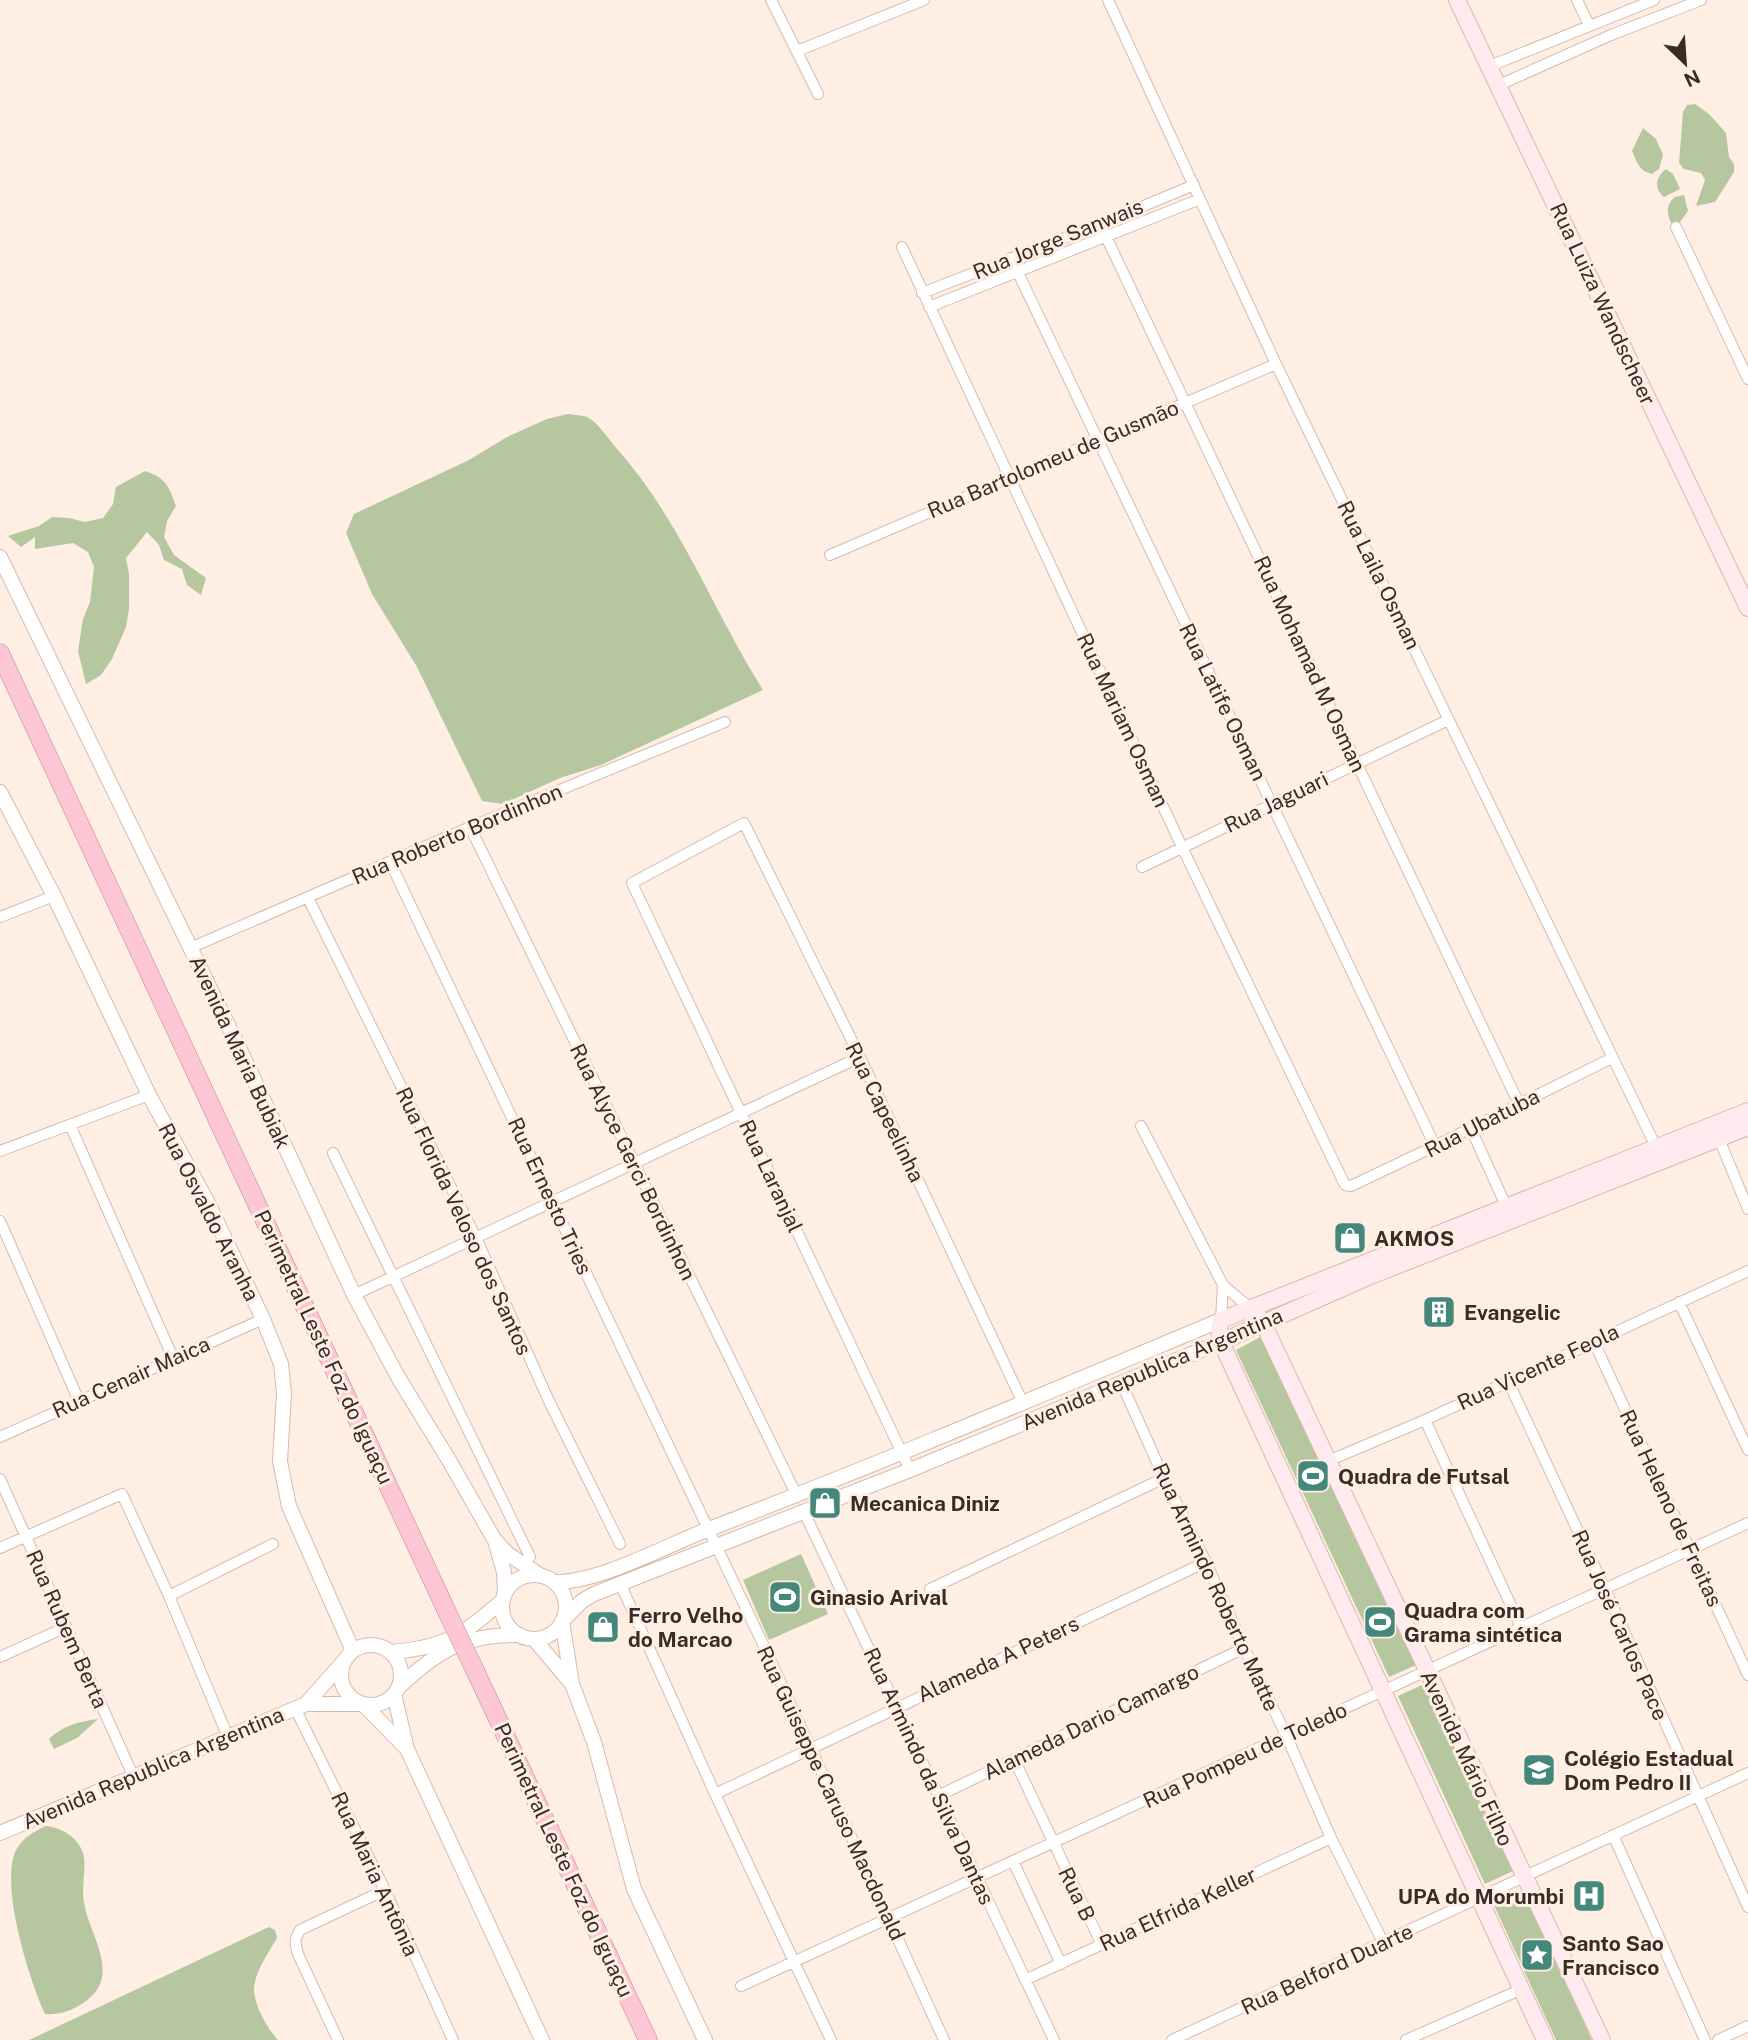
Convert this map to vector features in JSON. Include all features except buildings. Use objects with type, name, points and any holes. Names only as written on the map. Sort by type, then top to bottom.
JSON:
[{"type":"highway","name":"Perimetral Leste Foz do Iguaçu","points":[[0,653],[648,2040]]},
{"type":"main road","name":"Rua Luiza Wandscheer","points":[[1457,0],[1748,608]]},
{"type":"main road","name":"Avenida Republica Argentina","points":[[1221,1342],[1659,1154],[1722,1121],[1748,1111]]},
{"type":"main road","name":"Avenida Republica Argentina","points":[[1221,1320],[1507,1208],[1659,1154],[1718,1139],[1748,1127]]},
{"type":"main road","name":"Avenida Mário Filho","points":[[1250,1308],[1258,1314],[1263,1323],[1602,2040]]},
{"type":"main road","points":[[1221,1320],[1221,1342],[1545,2040]]},
{"type":"street","points":[[771,0],[818,94]]},
{"type":"street","points":[[797,51],[924,0]]},
{"type":"street","name":"Rua Laila Osman","points":[[1108,0],[1276,364],[1659,1154]]},
{"type":"street","points":[[1577,0],[1589,25]]},
{"type":"street","points":[[1490,66],[1654,0]]},
{"type":"street","points":[[1499,85],[1611,35],[1700,0]]},
{"type":"street","name":"Rua Jorge Sanwais","points":[[922,293],[1194,185]]},
{"type":"street","name":"Rua Jorge Sanwais","points":[[929,307],[1200,199]]},
{"type":"street","name":"Rua Mohamad M Osman","points":[[1100,224],[1519,1104]]},
{"type":"street","points":[[1676,227],[1748,379]]},
{"type":"street","name":"Rua Mariam Osman","points":[[902,247],[1182,848],[1341,1180],[1345,1185],[1351,1186]]},
{"type":"street","name":"Rua Latife Osman","points":[[1011,258],[1436,1146]]},
{"type":"street","name":"Rua Bartolomeu de Gusmão","points":[[830,555],[1276,364]]},
{"type":"street","name":"Avenida Maria Bubiak","points":[[0,557],[190,948],[354,1295],[398,1377],[494,1539],[504,1572],[504,1596]]},
{"type":"street","name":"Rua Jaguari","points":[[1142,867],[1448,720]]},
{"type":"street","name":"Rua Roberto Bordinhon","points":[[190,948],[470,827],[725,722]]},
{"type":"street","name":"Rua Osvaldo Aranha","points":[[0,792],[54,896],[149,1095],[208,1203],[263,1319],[281,1364],[284,1392],[280,1461],[289,1506],[348,1656]]},
{"type":"street","name":"Rua Capeelinha","points":[[632,883],[744,823],[860,1057],[1023,1403]]},
{"type":"street","name":"Rua Alyce Gerci Bordinhon","points":[[470,827],[797,1496]]},
{"type":"street","name":"Rua Ernesto Tries","points":[[390,862],[715,1546]]},
{"type":"street","name":"Rua Laranjal","points":[[632,883],[909,1470]]},
{"type":"street","points":[[0,917],[54,896]]},
{"type":"street","name":"Rua Florida Veloso dos Santos","points":[[308,898],[476,1238],[548,1399],[620,1544]]},
{"type":"street","points":[[354,1295],[860,1057]]},
{"type":"street","name":"Rua Ubatuba","points":[[1351,1186],[1612,1058]]},
{"type":"street","points":[[0,1151],[149,1095]]},
{"type":"street","points":[[1722,1121],[1717,1131],[1718,1139],[1748,1209]]},
{"type":"street","points":[[71,1125],[173,1358]]},
{"type":"street","points":[[1141,1126],[1223,1285],[1250,1308]]},
{"type":"street","points":[[1471,1129],[1507,1208]]},
{"type":"street","points":[[333,1153],[530,1557]]},
{"type":"street","points":[[0,1221],[79,1401]]},
{"type":"street","name":"Rua Vicente Feola","points":[[1328,1461],[1424,1420],[1748,1271]]},
{"type":"street","points":[[1221,1320],[1223,1285]]},
{"type":"street","points":[[1679,1302],[1748,1450]]},
{"type":"street","name":"Rua Cenair Maica","points":[[0,1437],[263,1319]]},
{"type":"street","name":"Avenida Republica Argentina","points":[[548,1579],[582,1581],[797,1496],[1221,1320]]},
{"type":"street","name":"Avenida Republica Argentina","points":[[562,1621],[582,1601],[620,1583],[909,1470],[1221,1342]]},
{"type":"street","name":"Rua Heleno de Freitas","points":[[1594,1342],[1748,1675]]},
{"type":"street","name":"Rua José Carlos Pace","points":[[1508,1381],[1748,1907]]},
{"type":"street","name":"Rua Armindo Roberto Matte","points":[[1121,1382],[1286,1735],[1331,1838],[1384,1942]]},
{"type":"street","points":[[1424,1420],[1521,1627]]},
{"type":"street","points":[[930,1589],[1164,1478]]},
{"type":"street","name":"Rua Rubem Berta","points":[[0,1479],[134,1778]]},
{"type":"street","points":[[0,1548],[122,1494],[169,1596],[228,1737]]},
{"type":"street","name":"Rua Armindo da Silva Dantas","points":[[804,1512],[1054,2040]]},
{"type":"street","name":"Rua Pompeu de Toledo","points":[[741,1986],[1748,1523]]},
{"type":"street","name":"Avenida Maria Bubiak","points":[[494,1539],[508,1554],[548,1579]]},
{"type":"street","points":[[169,1596],[273,1544]]},
{"type":"street","name":"Rua Guiseppe Caruso Macdonald","points":[[715,1546],[812,1749],[944,2040]]},
{"type":"street","name":"Alameda A Peters","points":[[715,1794],[1206,1562]]},
{"type":"street","points":[[407,1749],[343,1687],[341,1674],[348,1656],[372,1645],[390,1652],[413,1651],[440,1644],[470,1629],[520,1578],[548,1579],[565,1600],[562,1621],[572,1684],[594,1742],[634,1889],[705,2040]]},
{"type":"street","points":[[620,1583],[715,1794],[831,2040]]},
{"type":"street","points":[[504,1596],[505,1620],[527,1637],[572,1684]]},
{"type":"street","points":[[363,1704],[377,1704],[428,1662],[471,1640],[493,1635],[527,1637],[553,1632],[562,1621]]},
{"type":"street","points":[[0,1657],[66,1627]]},
{"type":"street","name":"Alameda Dario Camargo","points":[[938,1796],[1244,1648]]},
{"type":"street","points":[[390,1652],[400,1669],[396,1691],[407,1749],[542,2040]]},
{"type":"street","name":"Avenida Republica Argentina","points":[[300,1706],[348,1656]]},
{"type":"street","name":"Avenida Republica Argentina","points":[[0,1833],[300,1706],[363,1704]]},
{"type":"street","name":"Rua Maria Antônia","points":[[300,1706],[453,2040]]},
{"type":"street","name":"Rua B","points":[[1014,1759],[1102,1945]]},
{"type":"street","name":"Rua Belford Duarte","points":[[1172,2040],[1748,1773]]},
{"type":"street","points":[[1613,1836],[1705,2040]]},
{"type":"street","name":"Rua Elfrida Keller","points":[[1025,1980],[1331,1838]]},
{"type":"street","name":"Rua Armindo da Silva Dantas","points":[[1013,1861],[1061,1964]]},
{"type":"street","points":[[338,2040],[295,1944],[300,1930],[385,1890]]},
{"type":"street","points":[[1406,2040],[1521,1989]]},
{"type":"street","points":[[1718,2040],[1748,2026]]},
{"type":"green space","points":[[1695,104],[1709,114],[1726,133],[1729,157],[1734,164],[1734,172],[1715,202],[1696,206],[1705,180],[1701,173],[1684,169],[1679,163],[1683,112],[1687,105]]},
{"type":"green space","points":[[1643,128],[1656,139],[1663,155],[1659,169],[1652,174],[1641,168],[1632,151]]},
{"type":"green space","points":[[1666,169],[1673,174],[1680,189],[1664,197],[1658,190],[1657,183]]},
{"type":"green space","points":[[1684,195],[1688,211],[1680,222],[1672,225],[1668,207],[1675,197]]},
{"type":"green space","points":[[568,414],[584,416],[593,421],[640,477],[678,536],[763,690],[601,765],[560,778],[503,804],[482,801],[417,667],[372,594],[346,533],[354,514],[469,460],[507,437],[547,419]]},
{"type":"green space","points":[[145,471],[166,484],[176,506],[167,521],[164,537],[174,555],[206,578],[201,595],[187,585],[182,569],[164,560],[159,545],[147,532],[126,558],[129,609],[126,627],[112,659],[101,675],[86,684],[78,651],[83,619],[90,602],[94,567],[88,552],[73,543],[35,549],[35,537],[21,547],[8,536],[39,526],[52,517],[85,522],[103,518],[113,504],[116,487]]},
{"type":"green space","points":[[1262,1336],[1416,1665],[1389,1677],[1236,1350]]},
{"type":"green space","name":"Ginasio Arival","points":[[801,1554],[828,1614],[769,1640],[743,1580]]},
{"type":"green space","points":[[1424,1684],[1513,1871],[1485,1884],[1398,1696]]},
{"type":"green space","points":[[98,1719],[77,1738],[54,1749],[49,1739],[65,1727]]},
{"type":"green space","points":[[45,1826],[68,1834],[81,1847],[84,1902],[103,1967],[102,1979],[96,1991],[86,2001],[67,2011],[51,2014],[45,2014],[25,1958],[14,1912],[11,1871],[19,1845],[26,1837]]},
{"type":"green space","points":[[1522,1889],[1592,2040],[1556,2040],[1493,1903]]},
{"type":"green space","points":[[269,1927],[275,1930],[277,1938],[259,1970],[254,1990],[262,2017],[278,2040],[29,2040]]},
{"type":"place","name":"AKMOS","points":[[1350,1238]]},
{"type":"place","name":"Evangelic","points":[[1439,1312]]},
{"type":"place","name":"Quadra de Futsal","points":[[1313,1476]]},
{"type":"place","name":"Mecanica Diniz","points":[[825,1503]]},
{"type":"place","name":"Ginasio Arival","points":[[785,1597]]},
{"type":"place","name":"Quadra com Grama sintética","points":[[1380,1622]]},
{"type":"place","name":"Ferro Velho do Marcao","points":[[603,1627]]},
{"type":"place","name":"Colégio Estadual Dom Pedro II","points":[[1539,1770]]},
{"type":"place","name":"UPA do Morumbi","points":[[1589,1896]]},
{"type":"place","name":"Santo Sao Francisco","points":[[1537,1955]]}]
